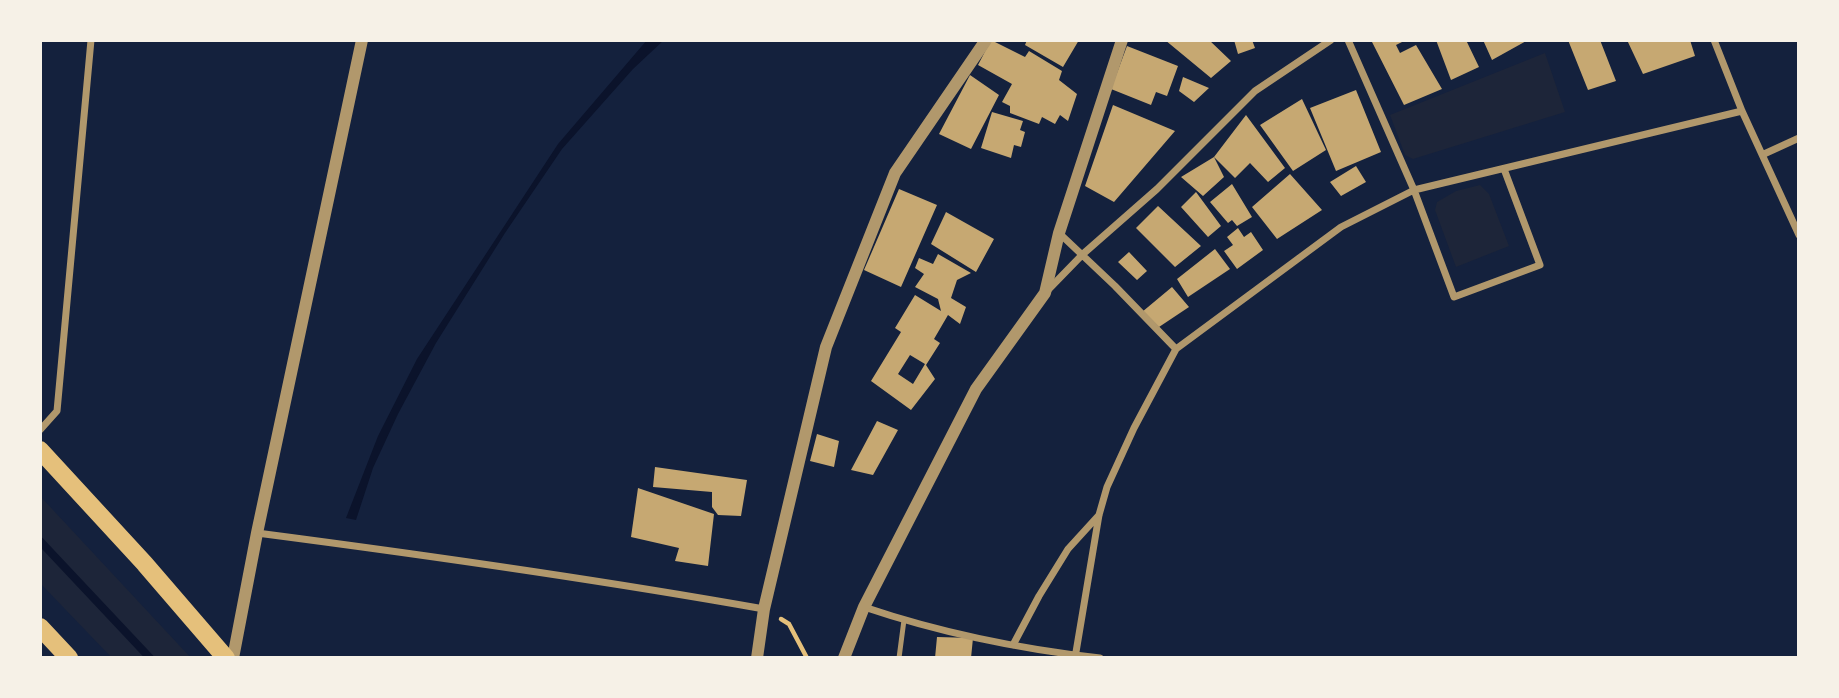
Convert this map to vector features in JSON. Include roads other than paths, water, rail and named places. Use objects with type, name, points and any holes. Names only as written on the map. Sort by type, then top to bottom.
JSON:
[{"type":"main road","points":[[40,450],[145,564],[226,658]]},
{"type":"main road","points":[[40,627],[69,658]]},
{"type":"street","points":[[40,430],[57,411],[91,40]]},
{"type":"street","points":[[233,658],[362,40]]},
{"type":"street","points":[[757,658],[764,609],[826,347],[895,173],[986,40]]},
{"type":"street","points":[[1045,293],[1059,233],[1122,40]]},
{"type":"street","points":[[844,658],[864,607],[976,389],[1045,293],[1255,91],[1331,40]]},
{"type":"street","points":[[1348,40],[1414,190],[1454,297],[1540,265],[1504,169]]},
{"type":"street","points":[[1714,40],[1742,111],[1799,235]]},
{"type":"street","points":[[1075,656],[1099,515],[1107,487],[1134,428],[1176,349],[1341,227],[1414,190],[1742,111]]},
{"type":"street","points":[[1764,154],[1799,138]]},
{"type":"street","points":[[1059,233],[1176,349]]},
{"type":"street","points":[[1013,645],[1068,549],[1099,515]]},
{"type":"street","points":[[257,533],[620,583],[764,609]]},
{"type":"street","points":[[864,607],[904,620],[1013,645],[1100,658]]},
{"type":"lane","points":[[899,658],[904,620]]},
{"type":"waterway","points":[[40,541],[150,658]]}]
